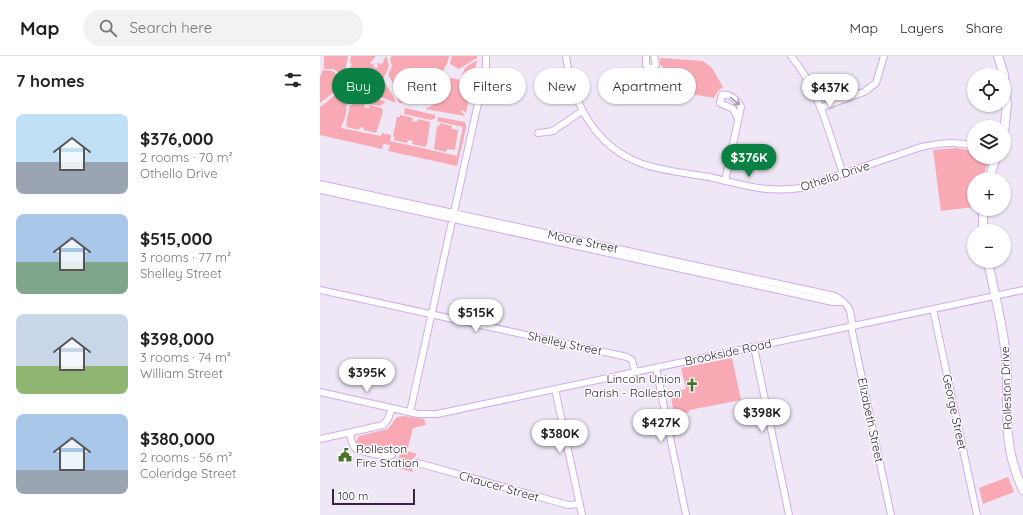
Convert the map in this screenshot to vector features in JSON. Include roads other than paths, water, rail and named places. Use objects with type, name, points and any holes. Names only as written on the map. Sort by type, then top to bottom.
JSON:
[{"type":"main road","points":[[998,56],[1002,68]]},
{"type":"main road","name":"Rolleston Drive","points":[[989,268],[1003,333],[1006,358],[1007,433],[1013,465],[1023,490]]},
{"type":"street","points":[[410,412],[486,67],[486,56]]},
{"type":"street","name":"Othello Drive","points":[[566,56],[572,86],[582,111],[594,130],[613,148],[641,163],[758,189],[781,191],[802,188],[936,144],[960,142],[967,144]]},
{"type":"street","points":[[646,56],[646,65],[651,69],[656,65],[654,56]]},
{"type":"street","points":[[791,56],[808,78],[843,174]]},
{"type":"street","points":[[820,108],[864,92],[876,84],[884,56]]},
{"type":"street","points":[[538,133],[553,131],[582,111]]},
{"type":"street","points":[[725,181],[738,119]]},
{"type":"street","name":"Moore Street","points":[[320,184],[452,216]]},
{"type":"street","name":"Moore Street","points":[[320,190],[835,296],[849,306],[852,326]]},
{"type":"street","name":"Shelley Street","points":[[320,290],[627,357],[632,360],[635,372]]},
{"type":"street","name":"Brookside Road","points":[[320,392],[410,412],[437,414],[1023,290]]},
{"type":"street","name":"George Street","points":[[933,309],[977,515]]},
{"type":"street","name":"Elizabeth Street","points":[[852,326],[891,515]]},
{"type":"street","points":[[754,347],[789,515]]},
{"type":"street","points":[[656,368],[686,515]]},
{"type":"street","points":[[555,389],[582,515]]},
{"type":"street","points":[[320,439],[383,425],[388,419],[392,408]]},
{"type":"street","points":[[350,433],[353,445],[357,449],[385,456],[392,455]]},
{"type":"street","name":"Chaucer Street","points":[[418,463],[568,505],[580,504]]},
{"type":"place","name":"Lincoln Union Parish - Rolleston","points":[[692,385]]},
{"type":"place","name":"Rolleston Fire Station","points":[[345,455]]}]
